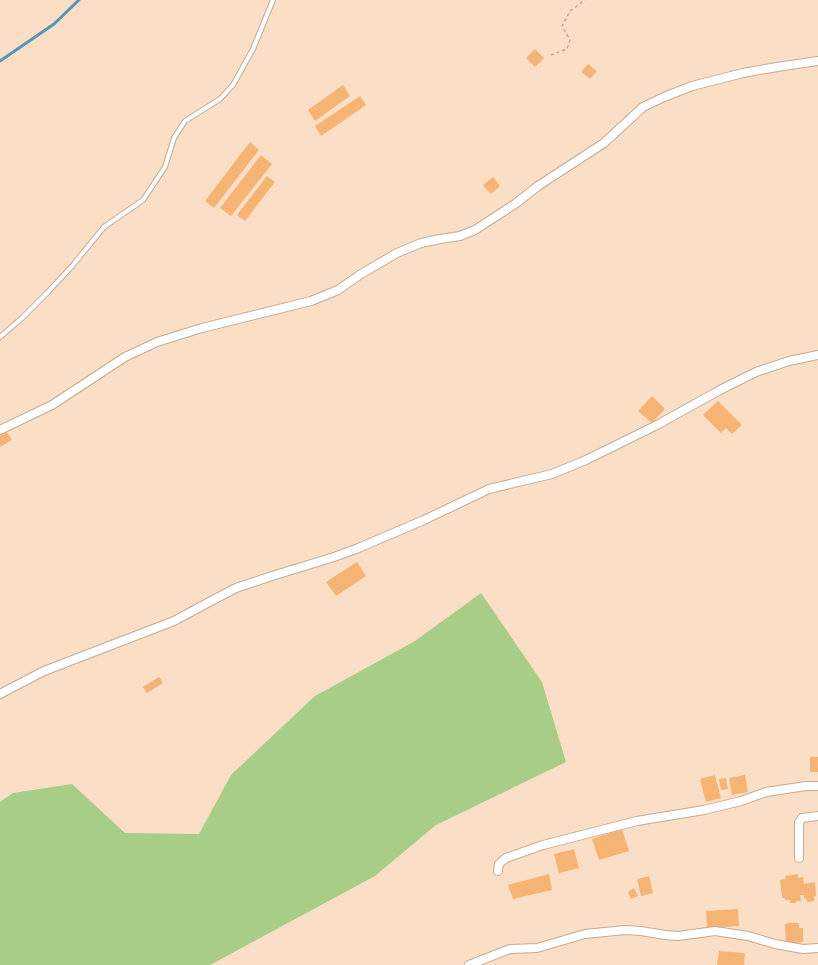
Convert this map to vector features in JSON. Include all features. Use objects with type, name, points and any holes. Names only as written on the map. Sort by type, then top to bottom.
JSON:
[{"type":"street","points":[[0,430],[52,406],[125,357],[157,342],[202,328],[311,301],[338,290],[361,274],[397,253],[421,243],[460,236],[475,230],[515,204],[538,186],[604,143],[643,107],[664,96],[692,86],[743,73],[777,66],[818,61]]},
{"type":"street","points":[[0,694],[44,671],[174,621],[236,588],[348,552],[424,520],[489,489],[552,474],[586,460],[657,425],[756,372],[789,361],[818,355]]},
{"type":"street","points":[[498,871],[499,864],[506,858],[550,843],[637,820],[704,810],[741,801],[766,792],[806,786],[818,786]]},
{"type":"street","points":[[799,858],[799,822],[802,818],[818,816]]},
{"type":"street","points":[[469,965],[510,949],[537,948],[585,934],[625,930],[641,931],[665,936],[678,936],[715,931],[803,949],[818,948]]},
{"type":"lane","points":[[0,337],[48,292],[104,227],[143,200],[165,167],[174,138],[185,121],[220,99],[233,85],[253,49],[273,0]]},
{"type":"path","points":[[551,55],[567,49],[570,40],[562,26],[570,11],[585,0]]},
{"type":"green space","points":[[481,593],[542,682],[566,762],[436,825],[375,876],[210,965],[0,965],[0,802],[13,793],[72,784],[125,833],[199,834],[231,775],[315,696],[415,641]]},
{"type":"building","points":[[535,49],[544,58],[535,67],[526,58]]},
{"type":"building","points":[[588,64],[597,71],[590,79],[581,72]]},
{"type":"building","points":[[343,85],[350,96],[315,121],[308,110]]},
{"type":"building","points":[[360,96],[366,105],[321,136],[315,126]]},
{"type":"building","points":[[250,142],[259,150],[214,208],[205,201]]},
{"type":"building","points":[[261,155],[272,164],[231,216],[220,208]]},
{"type":"building","points":[[267,176],[275,182],[245,221],[237,215]]},
{"type":"building","points":[[493,177],[500,186],[491,194],[483,185]]},
{"type":"building","points":[[652,396],[665,409],[652,423],[638,411]]},
{"type":"building","points":[[718,401],[742,425],[732,434],[726,428],[721,433],[703,415]]},
{"type":"building","points":[[7,432],[12,440],[0,447],[0,436]]},
{"type":"building","points":[[357,562],[366,576],[336,596],[326,582]]},
{"type":"building","points":[[159,677],[163,683],[147,693],[143,687]]},
{"type":"building","points":[[810,757],[818,757],[818,772],[810,772]]},
{"type":"building","points":[[715,775],[721,798],[706,802],[700,779]]},
{"type":"building","points":[[745,775],[748,792],[732,795],[729,778]]},
{"type":"building","points":[[726,778],[728,789],[721,790],[719,779]]},
{"type":"building","points":[[622,829],[629,851],[599,860],[592,839]]},
{"type":"building","points":[[574,849],[579,868],[559,873],[554,854]]},
{"type":"building","points":[[549,874],[552,890],[513,899],[508,885]]},
{"type":"building","points":[[798,874],[798,878],[803,877],[804,884],[815,882],[816,896],[814,896],[814,901],[807,902],[806,898],[804,899],[804,895],[800,895],[801,901],[796,901],[796,903],[790,903],[790,900],[785,900],[785,898],[782,898],[780,880],[786,879],[785,876]]},
{"type":"building","points":[[649,876],[653,893],[641,896],[637,879]]},
{"type":"building","points":[[634,888],[638,896],[631,899],[628,892]]},
{"type":"building","points":[[738,909],[739,926],[707,928],[706,911]]},
{"type":"building","points":[[799,923],[799,928],[803,928],[803,942],[786,944],[785,924]]},
{"type":"building","points":[[719,951],[745,953],[744,965],[717,965]]},
{"type":"waterway","points":[[0,61],[54,24],[79,0]]}]
